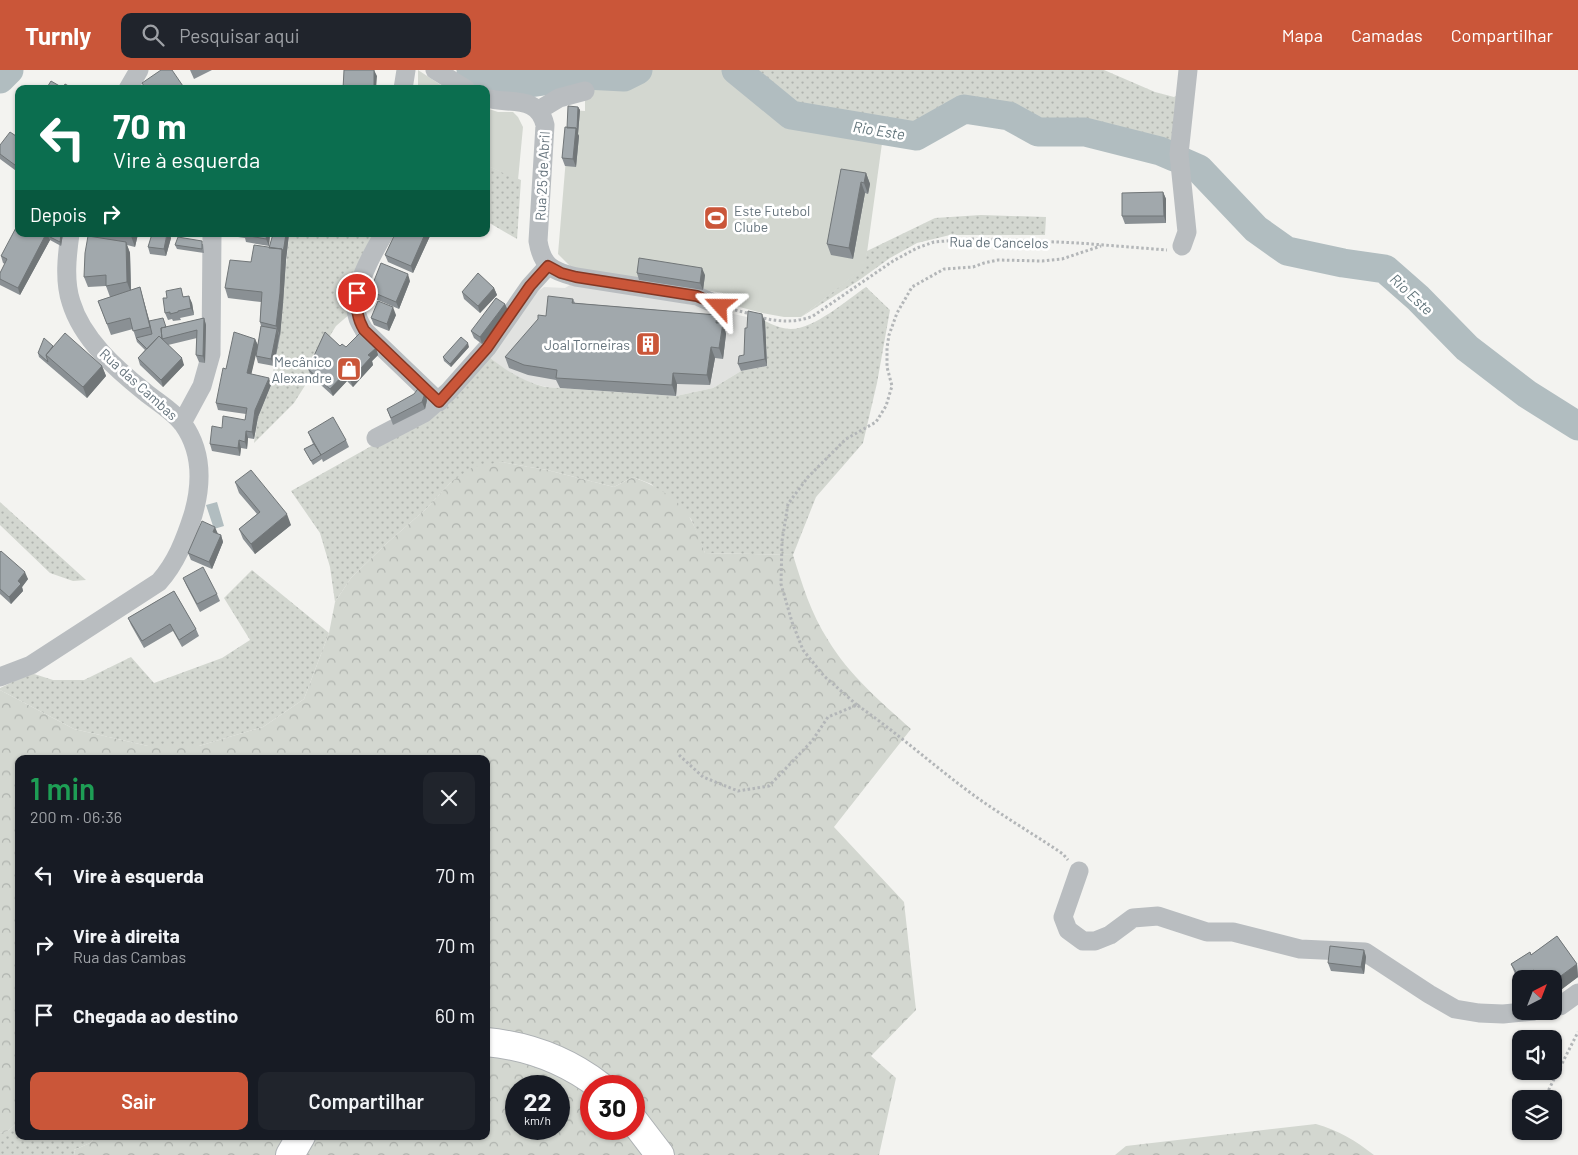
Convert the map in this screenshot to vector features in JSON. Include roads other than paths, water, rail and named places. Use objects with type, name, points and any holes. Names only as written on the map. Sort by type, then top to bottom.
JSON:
[{"type":"main road","points":[[490,1042],[531,1049],[553,1057],[584,1075]]},
{"type":"main road","points":[[645,1135],[660,1155]]},
{"type":"main road","points":[[290,1155],[299,1140]]},
{"type":"street","points":[[130,85],[139,70]]},
{"type":"street","points":[[404,85],[406,70]]},
{"type":"street","points":[[436,70],[460,85]]},
{"type":"street","points":[[1182,246],[1187,232],[1179,154],[1188,70]]},
{"type":"street","points":[[490,98],[521,102],[539,110],[559,98],[585,91]]},
{"type":"street","name":"Rua 25 de Abril","points":[[539,110],[545,125],[538,241],[540,254],[548,266]]},
{"type":"street","name":"Rua das Cambas","points":[[0,677],[31,665],[159,582],[171,569],[189,529],[200,483],[200,467],[196,450],[182,423],[137,386],[102,353],[78,319],[71,302],[68,287],[67,269],[70,237]]},
{"type":"street","points":[[182,423],[202,386],[211,354],[212,237]]},
{"type":"street","points":[[382,237],[372,252],[357,293],[356,308],[358,320],[364,330],[439,402]]},
{"type":"street","points":[[376,438],[424,413],[439,402],[487,348],[530,286],[548,266],[561,273],[576,277],[697,296],[720,306]]},
{"type":"street","points":[[1079,871],[1063,917],[1068,930],[1083,941],[1095,941],[1110,935],[1133,918],[1158,916],[1207,932],[1233,932],[1300,949],[1365,952],[1455,1009],[1480,1013],[1512,1013]]},
{"type":"street","points":[[1562,1005],[1578,993]]},
{"type":"waterway","name":"Rio Este","points":[[0,79],[9,70]]},
{"type":"waterway","name":"Rio Este","points":[[471,70],[484,76],[523,84],[585,75],[624,77],[638,70]]},
{"type":"waterway","name":"Rio Este","points":[[736,70],[791,115],[916,136],[964,109],[1009,116],[1038,132],[1085,132],[1160,151],[1174,157]]},
{"type":"waterway","name":"Rio Este","points":[[1183,162],[1199,169],[1256,229],[1287,251],[1343,263],[1385,269],[1418,298],[1467,348],[1527,394],[1578,426]]},
{"type":"place","name":"Este Futebol Clube","points":[[716,218]]},
{"type":"place","name":"Joal Torneiras","points":[[648,344]]},
{"type":"place","name":"Mecânico Alexandre","points":[[349,369]]}]
